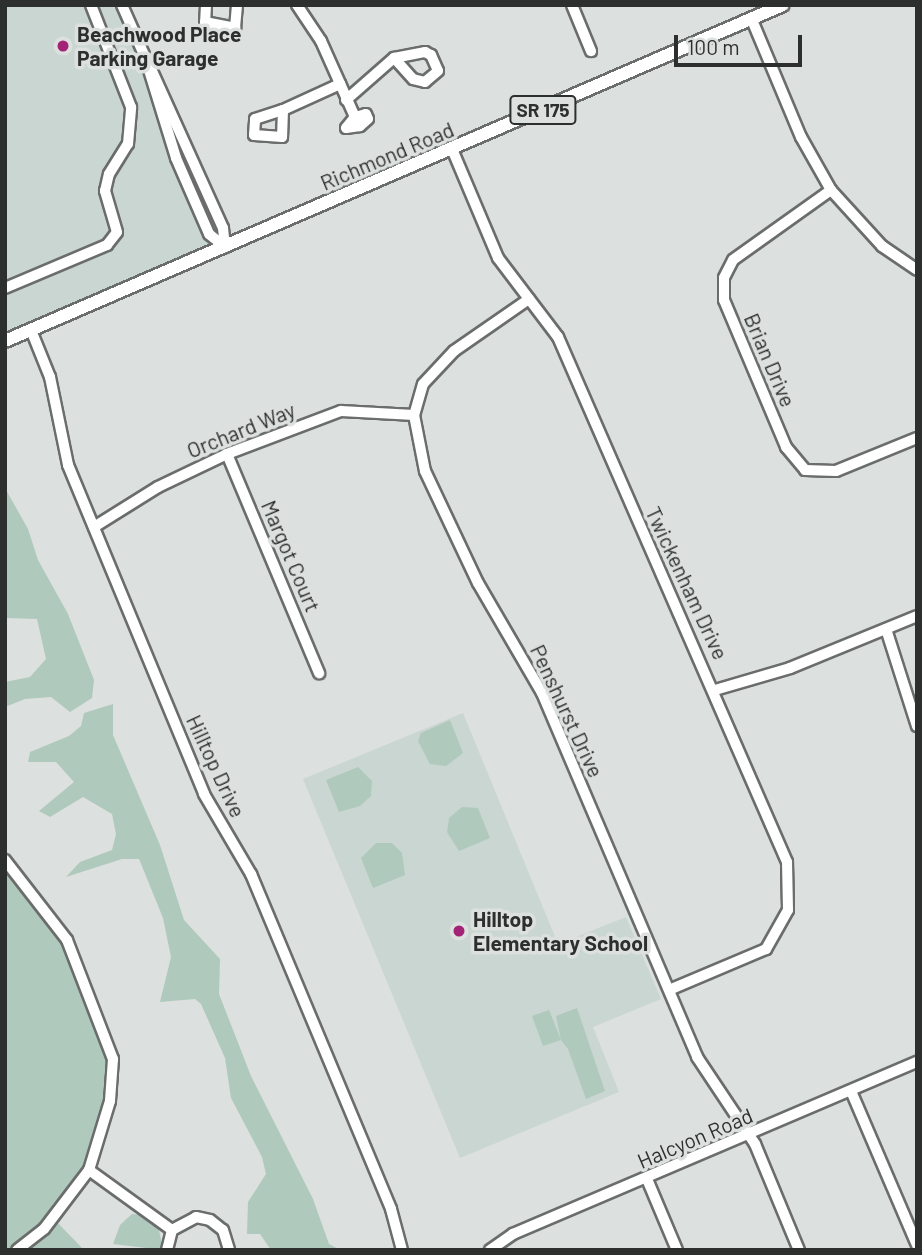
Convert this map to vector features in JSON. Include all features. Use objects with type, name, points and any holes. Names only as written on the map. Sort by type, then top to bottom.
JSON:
[{"type":"main road","name":"Richmond Road","points":[[5,341],[783,5]]},
{"type":"street","points":[[5,288],[107,244],[117,232],[106,186],[127,147],[132,115],[90,5]]},
{"type":"street","points":[[122,5],[145,57],[176,158],[209,234],[225,247]]},
{"type":"street","points":[[206,5],[205,22],[235,28],[237,5]]},
{"type":"street","points":[[297,5],[321,41],[355,117]]},
{"type":"street","points":[[572,5],[591,51]]},
{"type":"street","points":[[752,20],[801,137],[831,190],[876,240],[917,270]]},
{"type":"street","points":[[346,100],[394,58]]},
{"type":"street","points":[[284,110],[340,84]]},
{"type":"street","name":"Twickenham Drive","points":[[452,149],[498,258],[558,337],[650,551],[715,690],[787,862],[791,896],[781,928],[766,949],[668,990]]},
{"type":"street","name":"Brian Drive","points":[[831,190],[733,260],[724,278],[724,300],[797,465],[824,474],[917,438]]},
{"type":"street","points":[[414,415],[424,384],[454,351],[529,299]]},
{"type":"street","name":"Hilltop Drive","points":[[31,330],[50,377],[68,465],[204,794],[251,873],[391,1209],[402,1250]]},
{"type":"street","name":"Orchard Way","points":[[94,527],[158,487],[227,454],[341,411],[414,415]]},
{"type":"street","name":"Penshurst Drive","points":[[414,415],[425,471],[478,583],[542,693],[697,1057],[749,1135],[799,1250]]},
{"type":"street","name":"Margot Court","points":[[227,454],[318,673]]},
{"type":"street","points":[[715,690],[790,668],[917,616]]},
{"type":"street","points":[[886,629],[917,726]]},
{"type":"street","points":[[5,860],[67,940],[113,1059],[110,1101],[89,1170],[44,1229],[17,1250]]},
{"type":"street","name":"Halcyon Road","points":[[490,1250],[513,1234],[648,1179],[917,1062]]},
{"type":"street","points":[[851,1091],[917,1245]]},
{"type":"street","points":[[89,1170],[172,1230]]},
{"type":"street","points":[[648,1179],[677,1250]]},
{"type":"street","points":[[167,1250],[172,1230],[188,1219],[210,1220],[223,1230],[229,1250]]},
{"type":"shaded area","points":[[5,5],[122,5],[225,247],[5,341]]},
{"type":"shaded area","name":"Hilltop Elementary School","points":[[463,713],[558,944],[626,917],[661,999],[593,1027],[619,1092],[460,1158],[303,779]]},
{"type":"green space","points":[[5,488],[28,529],[38,560],[68,614],[94,680],[92,698],[70,712],[51,697],[25,699],[5,707],[5,682],[30,677],[46,659],[37,619],[5,618]]},
{"type":"green space","points":[[113,704],[113,735],[160,845],[184,920],[220,959],[219,994],[251,1076],[313,1199],[329,1244],[340,1250],[271,1250],[260,1234],[247,1234],[248,1202],[266,1174],[262,1157],[231,1098],[225,1058],[201,1004],[195,999],[160,1002],[171,957],[163,918],[139,859],[122,859],[66,877],[80,862],[112,850],[116,834],[112,814],[83,797],[50,817],[39,811],[74,782],[56,762],[28,762],[30,752],[69,736],[81,726],[84,713]]},
{"type":"green space","points":[[450,720],[463,753],[446,766],[430,764],[418,741],[421,733]]},
{"type":"green space","points":[[358,767],[372,781],[371,796],[360,806],[339,812],[326,780]]},
{"type":"green space","points":[[462,807],[478,808],[490,838],[459,851],[447,832],[449,818]]},
{"type":"green space","points":[[376,843],[392,843],[402,853],[405,875],[373,888],[361,858]]},
{"type":"green space","points":[[5,860],[67,940],[113,1059],[110,1101],[89,1170],[53,1218],[84,1250],[5,1250]]},
{"type":"green space","points":[[577,1008],[605,1091],[586,1099],[568,1049],[561,1040],[556,1016]]},
{"type":"green space","points":[[549,1010],[561,1040],[543,1046],[532,1016]]},
{"type":"green space","points":[[132,1214],[145,1215],[159,1230],[163,1250],[113,1244],[120,1225]]},
{"type":"place","name":"Beachwood Place Parking Garage","points":[[63,46]]},
{"type":"place","name":"Hilltop Elementary School","points":[[459,931]]}]
